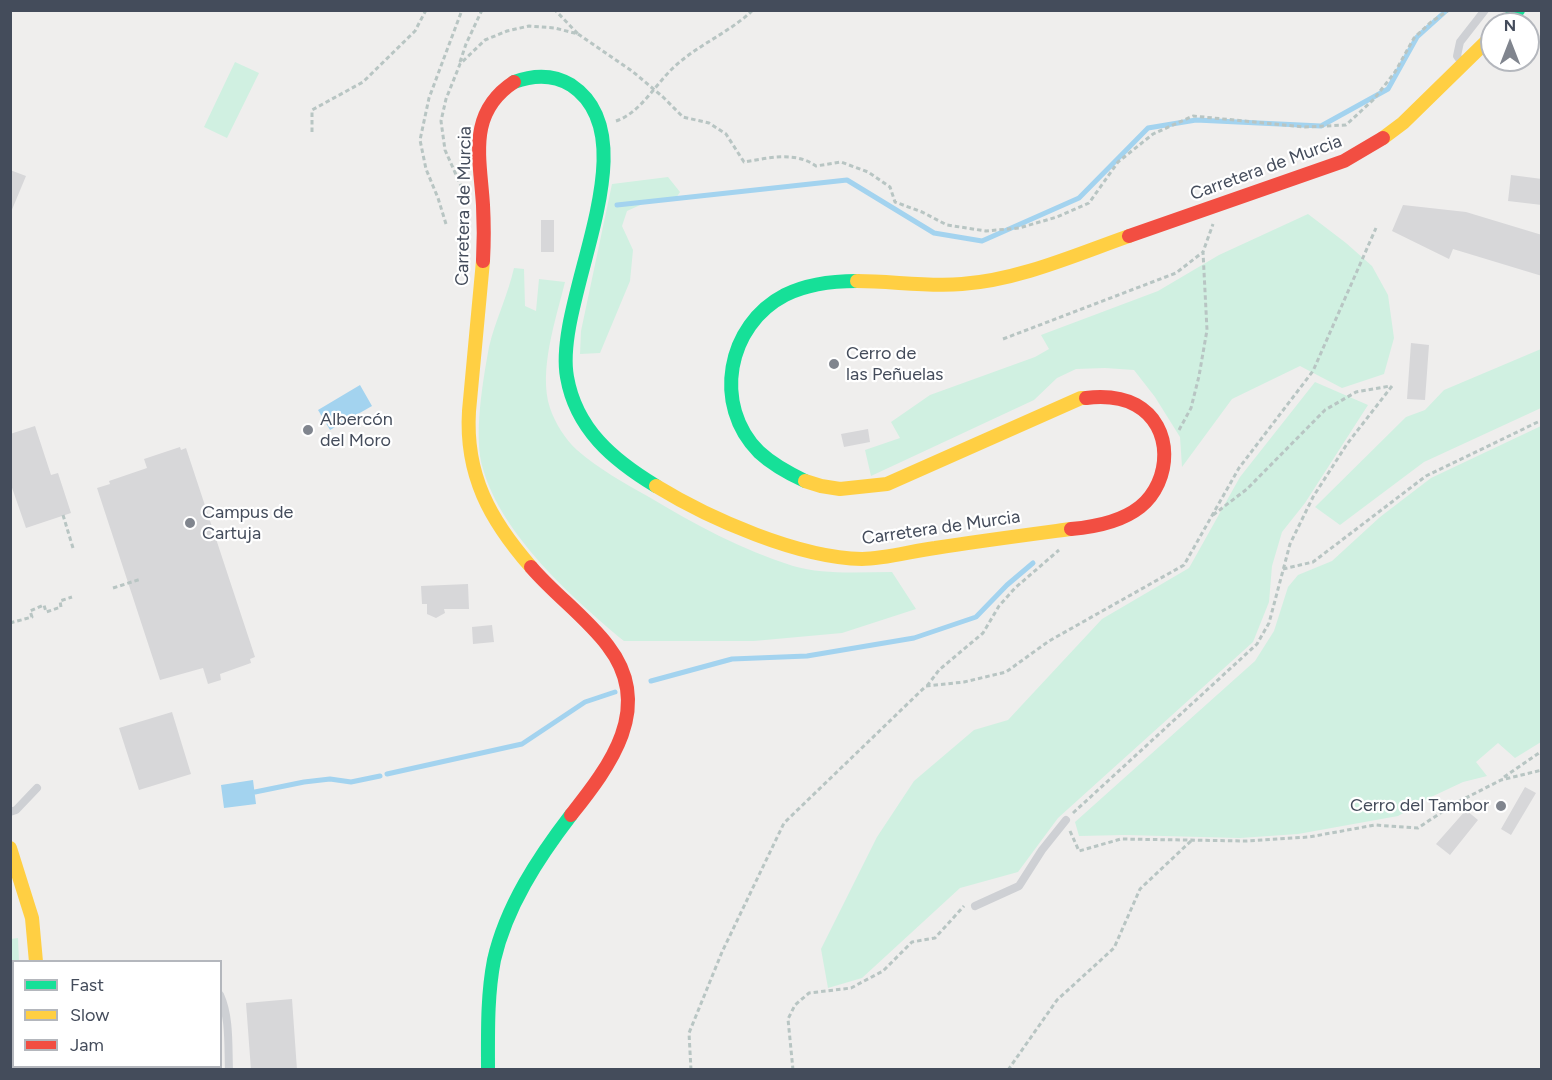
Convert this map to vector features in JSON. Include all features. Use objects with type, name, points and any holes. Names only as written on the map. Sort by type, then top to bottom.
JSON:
[{"type":"main road","name":"Carretera de Murcia","points":[[488,1070],[489,990],[494,960],[503,931],[515,902],[553,840],[609,765],[623,734],[630,706],[624,673],[616,658],[602,639],[551,589],[517,549],[488,508],[471,462],[468,438],[469,411],[482,284],[484,212],[479,161],[480,126],[489,103],[505,86],[530,76],[554,77],[576,88],[591,103],[601,127],[604,157],[600,192],[568,331],[565,361],[569,385],[578,412],[594,437],[629,470],[672,495],[721,519],[772,539],[829,555],[862,558],[1085,526],[1126,517],[1150,500],[1157,489],[1165,466],[1163,441],[1152,419],[1143,410],[1128,402],[1097,396],[1081,398],[887,484],[856,489],[831,489],[810,484],[774,466],[758,452],[746,437],[737,420],[731,399],[730,365],[736,347],[746,329],[761,312],[784,296],[812,286],[843,281],[951,285],[993,280],[1026,272],[1344,161],[1375,144],[1403,123],[1480,48]]},
{"type":"main road","points":[[10,848],[33,916],[36,960]]},
{"type":"lane","points":[[1463,65],[1457,56],[1460,42],[1485,10]]},
{"type":"lane","points":[[10,812],[16,810],[37,788]]},
{"type":"lane","points":[[975,906],[1019,886],[1042,850],[1066,820]]},
{"type":"lane","points":[[222,999],[226,1018],[230,1070]]},
{"type":"path","points":[[312,132],[312,110],[363,82],[415,31],[426,10]]},
{"type":"path","points":[[446,224],[426,170],[420,140],[429,98],[462,10]]},
{"type":"path","points":[[460,64],[466,44],[483,10]]},
{"type":"path","points":[[601,127],[627,117],[674,67],[700,46],[753,10]]},
{"type":"path","points":[[578,34],[632,72],[683,117],[709,123],[726,134],[744,162],[787,156],[807,160],[816,166],[841,162],[868,172],[890,188],[896,202],[947,225],[986,231],[1019,228],[1057,217],[1089,203],[1118,162],[1153,134],[1192,116],[1305,127],[1346,125],[1374,99],[1395,72],[1414,38],[1431,22],[1449,10]]},
{"type":"path","points":[[1163,441],[1180,429],[1191,408],[1199,376],[1206,330],[1203,252],[1214,226],[1211,208]]},
{"type":"path","points":[[926,686],[964,682],[1006,672],[1049,641],[1184,565],[1239,468],[1313,371],[1376,228]]},
{"type":"path","points":[[1003,339],[1176,273],[1203,252]]},
{"type":"path","points":[[1212,517],[1247,489],[1325,410],[1356,392],[1392,386],[1347,444],[1313,496],[1290,544],[1269,623],[1257,644],[1066,820],[1079,851],[1121,839],[1246,841],[1309,837],[1375,825],[1418,828],[1454,804],[1501,780],[1542,751]]},
{"type":"path","points":[[1283,569],[1313,562],[1426,476],[1542,420]]},
{"type":"path","points":[[63,515],[74,548]]},
{"type":"path","points":[[691,1070],[688,1033],[722,952],[783,823],[926,686],[939,670],[983,633],[999,606],[1015,588],[1065,545]]},
{"type":"path","points":[[113,588],[141,579]]},
{"type":"path","points":[[10,622],[32,617],[30,611],[44,605],[46,612],[61,607],[60,601],[72,597]]},
{"type":"path","points":[[1501,780],[1542,770]]},
{"type":"path","points":[[1008,1070],[1057,1000],[1113,948],[1140,890],[1193,839]]},
{"type":"path","points":[[793,1070],[788,1019],[795,1005],[809,993],[851,988],[883,971],[912,942],[935,938],[966,905],[975,906]]},
{"type":"green space","points":[[235,62],[259,73],[227,138],[204,127]]},
{"type":"green space","points":[[668,177],[680,192],[676,198],[649,201],[627,211],[622,226],[633,250],[630,281],[600,353],[580,354],[581,331],[612,184]]},
{"type":"green space","points":[[1308,214],[1372,266],[1388,295],[1394,338],[1384,374],[1342,388],[1300,366],[1232,399],[1182,467],[1180,437],[1155,397],[1134,370],[1076,369],[1057,378],[1034,400],[871,476],[865,450],[900,438],[891,422],[930,395],[1035,357],[1049,349],[1041,335],[1158,291],[1219,255]]},
{"type":"green space","points":[[514,268],[524,269],[525,306],[536,311],[539,279],[565,282],[547,362],[547,393],[550,408],[558,425],[577,450],[612,475],[683,517],[774,560],[817,571],[892,572],[916,609],[842,633],[754,641],[624,641],[562,585],[522,541],[492,494],[483,469],[480,456],[479,425],[484,375],[489,347]]},
{"type":"green space","points":[[1541,349],[1541,408],[1424,462],[1340,525],[1315,507],[1406,417],[1425,410],[1444,390]]},
{"type":"green space","points":[[1315,382],[1368,405],[1305,503],[1282,532],[1272,566],[1269,602],[1253,642],[1058,818],[1018,872],[960,888],[862,978],[828,988],[821,949],[877,837],[914,781],[974,730],[1008,720],[1102,619],[1189,568],[1240,477]]},
{"type":"green space","points":[[1541,426],[1541,742],[1515,758],[1498,743],[1476,762],[1487,776],[1463,782],[1398,816],[1298,834],[1240,838],[1079,836],[1075,822],[1255,661],[1274,631],[1288,587],[1298,575],[1332,561],[1380,517],[1431,478]]},
{"type":"green space","points":[[18,938],[19,960],[12,960],[11,1000],[11,939]]},
{"type":"water","points":[[360,385],[372,406],[330,430],[318,410]]},
{"type":"water","points":[[253,780],[256,804],[224,808],[221,785]]},
{"type":"building","points":[[10,170],[26,176],[11,212],[10,212]]},
{"type":"building","points":[[1511,175],[1542,179],[1542,205],[1508,201]]},
{"type":"building","points":[[1403,205],[1466,212],[1542,235],[1542,276],[1453,249],[1449,259],[1392,231]]},
{"type":"building","points":[[541,220],[554,220],[554,252],[541,252]]},
{"type":"building","points":[[1411,343],[1429,345],[1425,400],[1407,399]]},
{"type":"building","points":[[35,426],[51,475],[58,473],[71,513],[26,528],[10,482],[10,434]]},
{"type":"building","points":[[868,429],[870,442],[844,447],[841,434]]},
{"type":"building","points":[[180,447],[181,450],[186,448],[255,657],[250,659],[251,663],[220,674],[221,680],[208,684],[203,668],[160,680],[97,488],[110,484],[109,481],[147,468],[144,459]]},
{"type":"building","points":[[468,584],[469,609],[444,609],[445,613],[436,618],[427,614],[427,604],[422,604],[421,586]]},
{"type":"building","points":[[492,625],[494,642],[473,644],[472,627]]},
{"type":"building","points":[[172,712],[191,774],[139,790],[119,728]]},
{"type":"building","points":[[1525,787],[1536,793],[1511,835],[1501,829]]},
{"type":"building","points":[[1466,810],[1478,820],[1450,855],[1436,844]]},
{"type":"building","points":[[292,999],[297,1070],[251,1070],[246,1003]]},
{"type":"waterway","points":[[617,205],[847,180],[934,233],[982,241],[1079,198],[1148,128],[1196,120],[1321,126],[1388,89],[1417,37],[1447,10]]},
{"type":"waterway","points":[[651,681],[732,659],[807,656],[914,638],[976,617],[1007,585],[1033,563]]},
{"type":"waterway","points":[[387,774],[522,744],[585,702],[615,692]]},
{"type":"waterway","points":[[255,792],[304,782],[330,779],[351,782],[380,776]]},
{"type":"traffic: fast","points":[[514,82],[536,77],[550,77],[564,81],[571,85],[594,110],[603,143],[602,181],[573,306],[567,345],[567,377],[579,412],[599,441],[611,454],[656,486]]},
{"type":"traffic: fast","points":[[805,481],[764,457],[744,433],[735,412],[731,390],[733,367],[739,345],[750,326],[765,308],[785,295],[802,288],[857,281]]},
{"type":"traffic: fast","points":[[488,1070],[490,987],[499,940],[515,902],[535,866],[571,815]]},
{"type":"traffic: slow","points":[[1383,138],[1403,123],[1480,48]]},
{"type":"traffic: slow","points":[[857,281],[936,285],[983,282],[1047,266],[1129,236]]},
{"type":"traffic: slow","points":[[483,261],[469,411],[471,456],[476,476],[492,514],[503,532],[531,567]]},
{"type":"traffic: slow","points":[[805,481],[840,489],[887,484],[1081,398],[1086,398]]},
{"type":"traffic: slow","points":[[656,486],[702,511],[756,534],[811,552],[837,557],[880,558],[952,545],[1071,529]]},
{"type":"traffic: slow","points":[[10,848],[32,918],[36,960]]},
{"type":"traffic: jam","points":[[483,261],[484,219],[480,137],[489,108],[499,94],[514,82]]},
{"type":"traffic: jam","points":[[1129,236],[1344,161],[1383,138]]},
{"type":"traffic: jam","points":[[1071,529],[1107,523],[1133,512],[1151,496],[1163,469],[1162,440],[1157,426],[1148,414],[1124,400],[1105,397],[1086,398]]},
{"type":"traffic: jam","points":[[531,567],[608,646],[622,669],[628,691],[627,713],[622,735],[600,777],[571,815]]},
{"type":"place","name":"Cerro de las Peñuelas","points":[[834,364]]},
{"type":"place","name":"Albercón del Moro","points":[[308,430]]},
{"type":"place","name":"Campus de Cartuja","points":[[190,523]]},
{"type":"place","name":"Cerro del Tambor","points":[[1501,806]]}]
